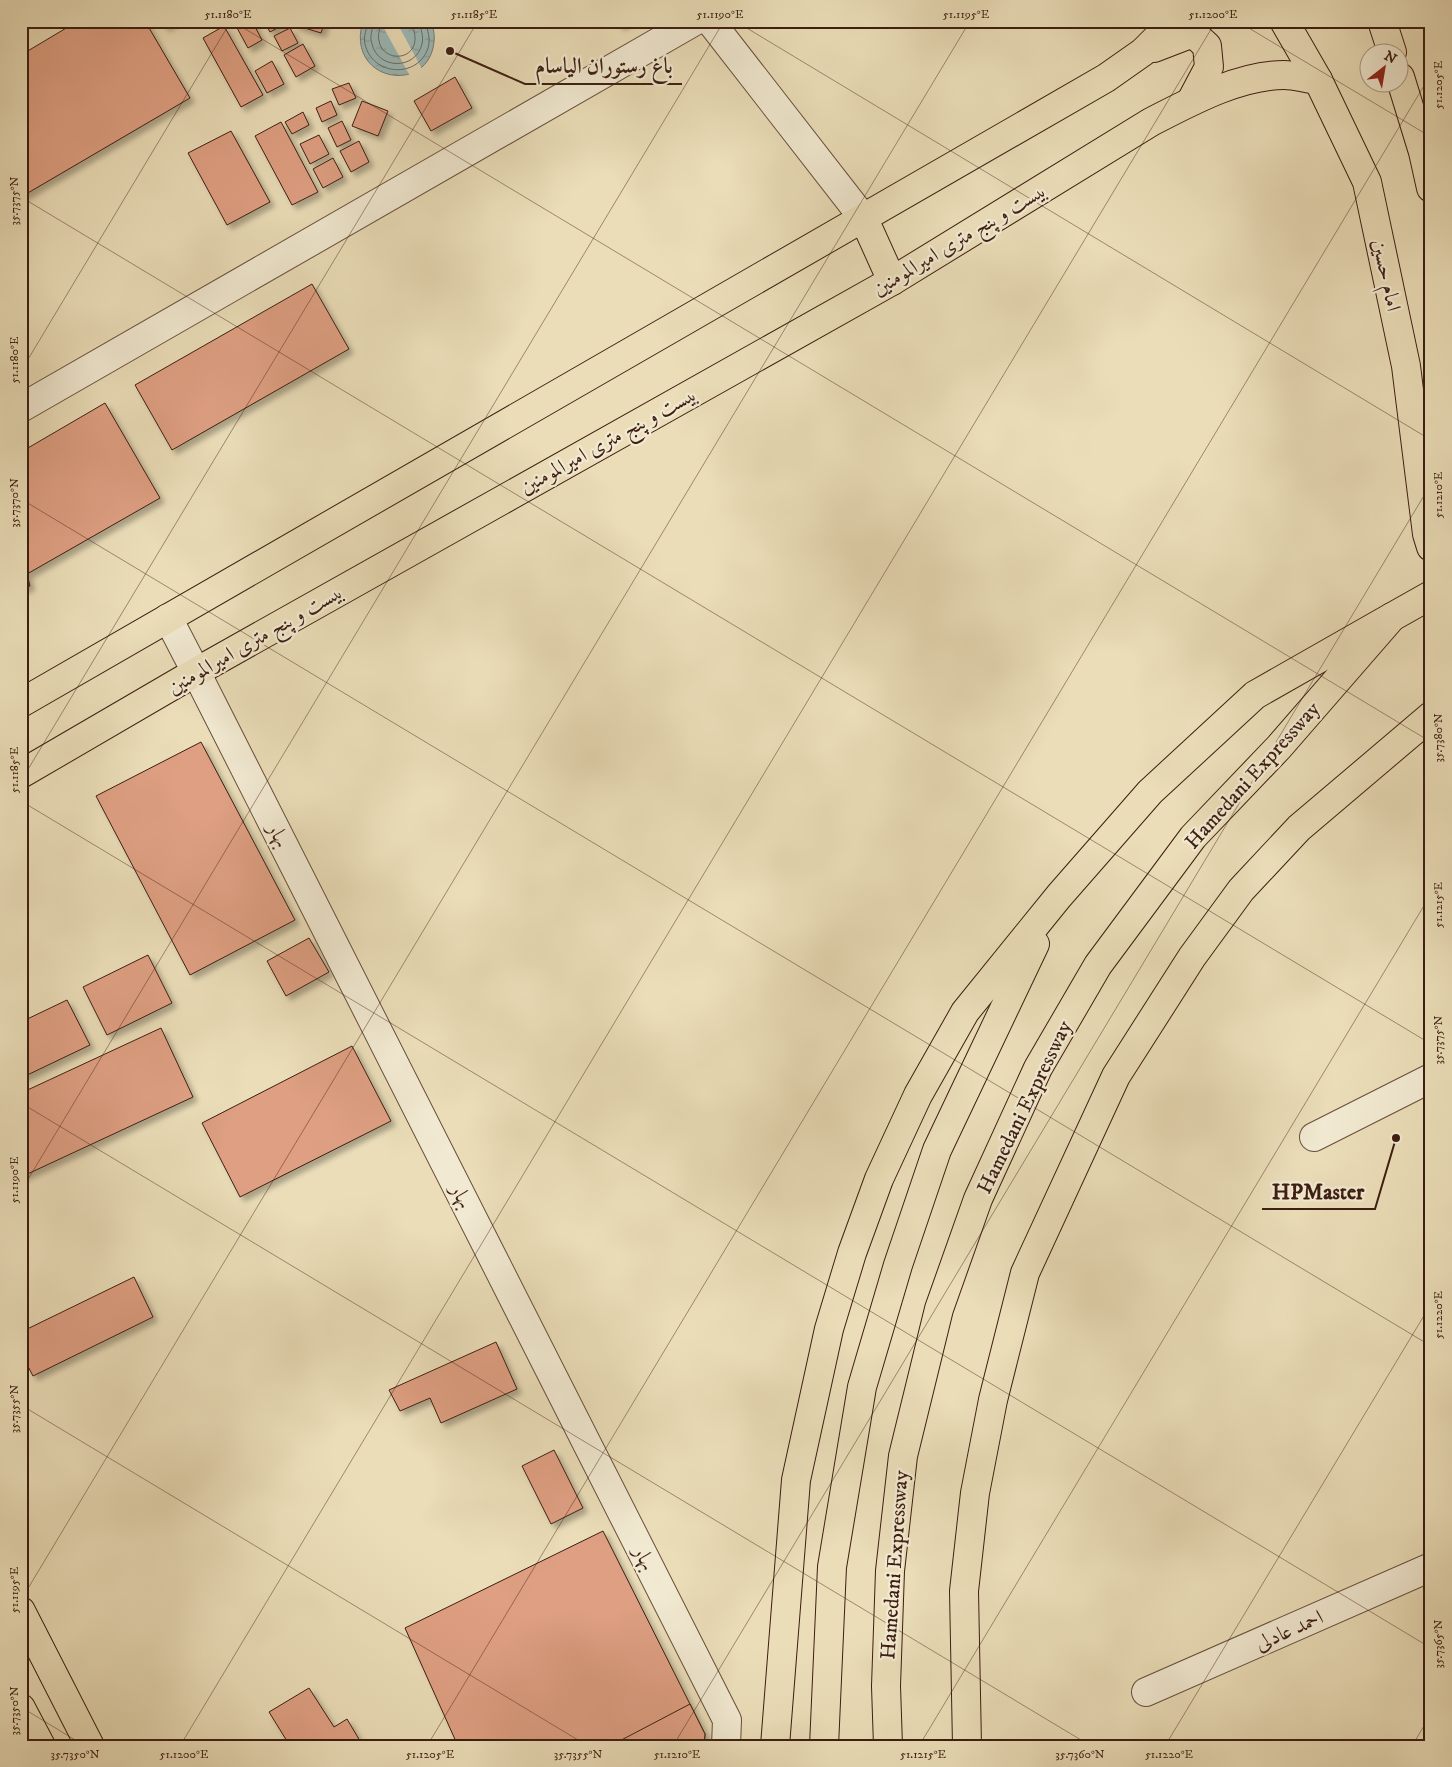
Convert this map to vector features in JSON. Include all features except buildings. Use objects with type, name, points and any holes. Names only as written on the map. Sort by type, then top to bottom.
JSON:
[{"type":"main road","points":[[21,703],[1106,78],[1143,52],[1174,21]]},
{"type":"main road","name":"امام حسین","points":[[1284,21],[1318,80],[1368,182],[1406,366],[1427,534],[1431,547]]},
{"type":"main road","points":[[1382,21],[1389,42]]},
{"type":"main road","points":[[1143,52],[1193,33],[1207,46],[1209,67],[1191,101]]},
{"type":"main road","name":"بیست و پنج متری امیرالمومنین","points":[[21,774],[196,672],[892,281],[1151,122],[1191,101],[1249,79],[1284,75],[1318,80]]},
{"type":"main road","points":[[1405,92],[1423,152],[1431,188]]},
{"type":"main road","points":[[864,219],[892,281]]},
{"type":"main road","name":"Hamedani Expressway","points":[[888,1746],[886,1686],[890,1571],[903,1456],[939,1310],[978,1199],[1038,1068],[1098,965],[1193,837],[1279,747],[1392,617],[1431,595]]},
{"type":"main road","points":[[775,1746],[796,1480],[829,1329],[852,1253],[879,1179],[918,1095],[964,1012],[1059,896],[1150,792],[1255,695],[1392,617]]},
{"type":"main road","points":[[967,1746],[964,1591],[975,1494],[993,1400],[1025,1273],[1116,1076],[1192,957],[1241,890],[1299,828],[1431,716]]},
{"type":"main road","points":[[824,1746],[832,1567],[862,1388],[898,1265],[937,1150],[1016,981],[1059,896]]},
{"type":"main road","points":[[21,1611],[90,1746]]},
{"type":"main road","points":[[21,1708],[40,1746]]},
{"type":"street","points":[[21,408],[696,21]]},
{"type":"street","points":[[710,21],[864,219]]},
{"type":"street","name":"بهار","points":[[168,618],[726,1733]]},
{"type":"street","points":[[1314,1136],[1431,1078]]},
{"type":"street","name":"احمد عادلی","points":[[1146,1692],[1431,1567]]},
{"type":"water","points":[[363,21],[430,21],[434,31],[434,41],[426,63],[415,72],[401,75],[387,74],[374,67],[365,56],[360,41]]},
{"type":"pier","points":[[380,21],[396,21],[422,69],[420,71],[410,76]]},
{"type":"place","name":"باغ رستوران الیاسام","points":[[450,51]]},
{"type":"place","name":"HPMaster","points":[[1396,1138]]}]
